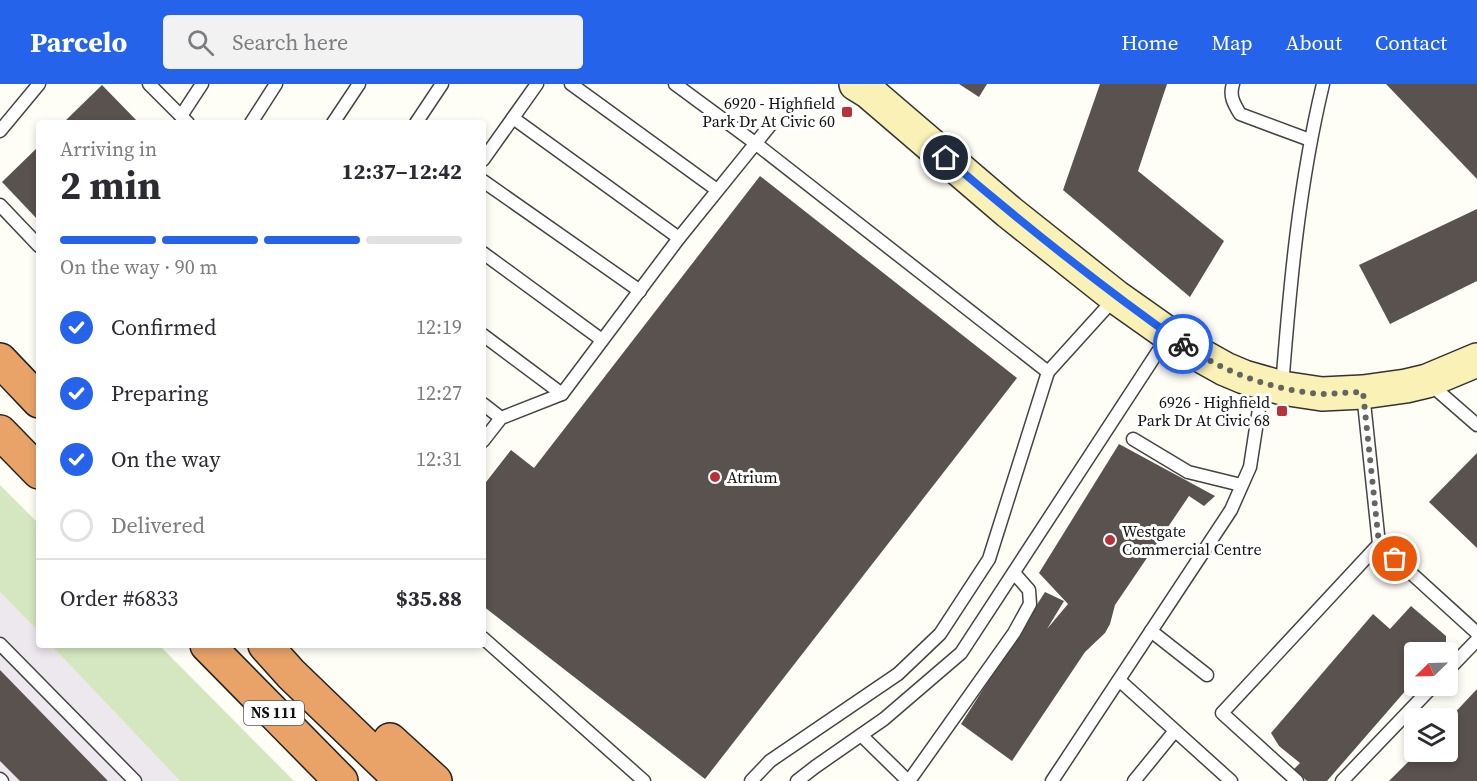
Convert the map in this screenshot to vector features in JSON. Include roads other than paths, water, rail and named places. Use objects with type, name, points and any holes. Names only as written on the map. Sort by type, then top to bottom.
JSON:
[{"type":"highway","points":[[0,360],[36,398]]},
{"type":"highway","points":[[0,432],[36,469]]},
{"type":"highway","name":"NS 111","points":[[210,648],[341,781]]},
{"type":"highway","name":"NS 111","points":[[268,648],[291,674],[402,781]]},
{"type":"highway","points":[[291,674],[347,701],[435,781]]},
{"type":"street","points":[[856,84],[869,92],[1009,212],[1116,297],[1191,350],[1225,369],[1273,385],[1322,394],[1363,392],[1427,381],[1477,360]]},
{"type":"lane","points":[[0,131],[39,84]]},
{"type":"lane","points":[[149,84],[184,120],[202,84]]},
{"type":"lane","points":[[253,120],[276,84]]},
{"type":"lane","points":[[335,120],[359,84]]},
{"type":"lane","points":[[418,120],[442,84]]},
{"type":"lane","points":[[486,156],[537,84]]},
{"type":"lane","points":[[571,84],[717,190]]},
{"type":"lane","points":[[675,84],[755,143],[1048,372]]},
{"type":"lane","points":[[1233,84],[1230,92],[1240,114],[1310,140]]},
{"type":"lane","points":[[1052,781],[1231,510],[1250,467],[1273,385],[1310,140],[1323,84]]},
{"type":"lane","points":[[513,118],[679,238]]},
{"type":"lane","points":[[486,437],[501,418],[562,394],[679,238],[772,123]]},
{"type":"lane","points":[[486,183],[640,291]]},
{"type":"lane","points":[[0,206],[36,243]]},
{"type":"lane","points":[[486,255],[602,340]]},
{"type":"lane","points":[[751,781],[770,761],[898,674],[940,634],[988,559],[1048,372],[1116,297]]},
{"type":"lane","points":[[797,781],[884,719],[961,652],[1168,334]]},
{"type":"lane","points":[[486,337],[562,394]]},
{"type":"lane","points":[[1427,381],[1477,425]]},
{"type":"lane","points":[[1363,392],[1379,544],[1477,633]]},
{"type":"lane","points":[[486,406],[501,418]]},
{"type":"lane","points":[[1133,440],[1188,472],[1241,485]]},
{"type":"lane","points":[[1297,781],[1222,713],[1379,544]]},
{"type":"lane","points":[[861,735],[908,781],[1014,633],[1030,604],[1029,590],[1014,573]]},
{"type":"lane","points":[[1151,632],[1207,675]]},
{"type":"lane","points":[[1458,660],[1477,640]]},
{"type":"lane","points":[[486,641],[644,781]]},
{"type":"lane","points":[[0,644],[135,781]]},
{"type":"lane","points":[[1119,680],[1231,781]]},
{"type":"lane","points":[[1342,781],[1423,696]]},
{"type":"lane","points":[[1134,781],[1174,732]]},
{"type":"place","name":"6920 - Highfield Park Dr At Civic 60","points":[[847,112]]},
{"type":"place","name":"6926 - Highfield Park Dr At Civic 68","points":[[1282,411]]},
{"type":"place","name":"Atrium","points":[[715,477]]},
{"type":"place","name":"Westgate Commercial Centre","points":[[1110,540]]}]
